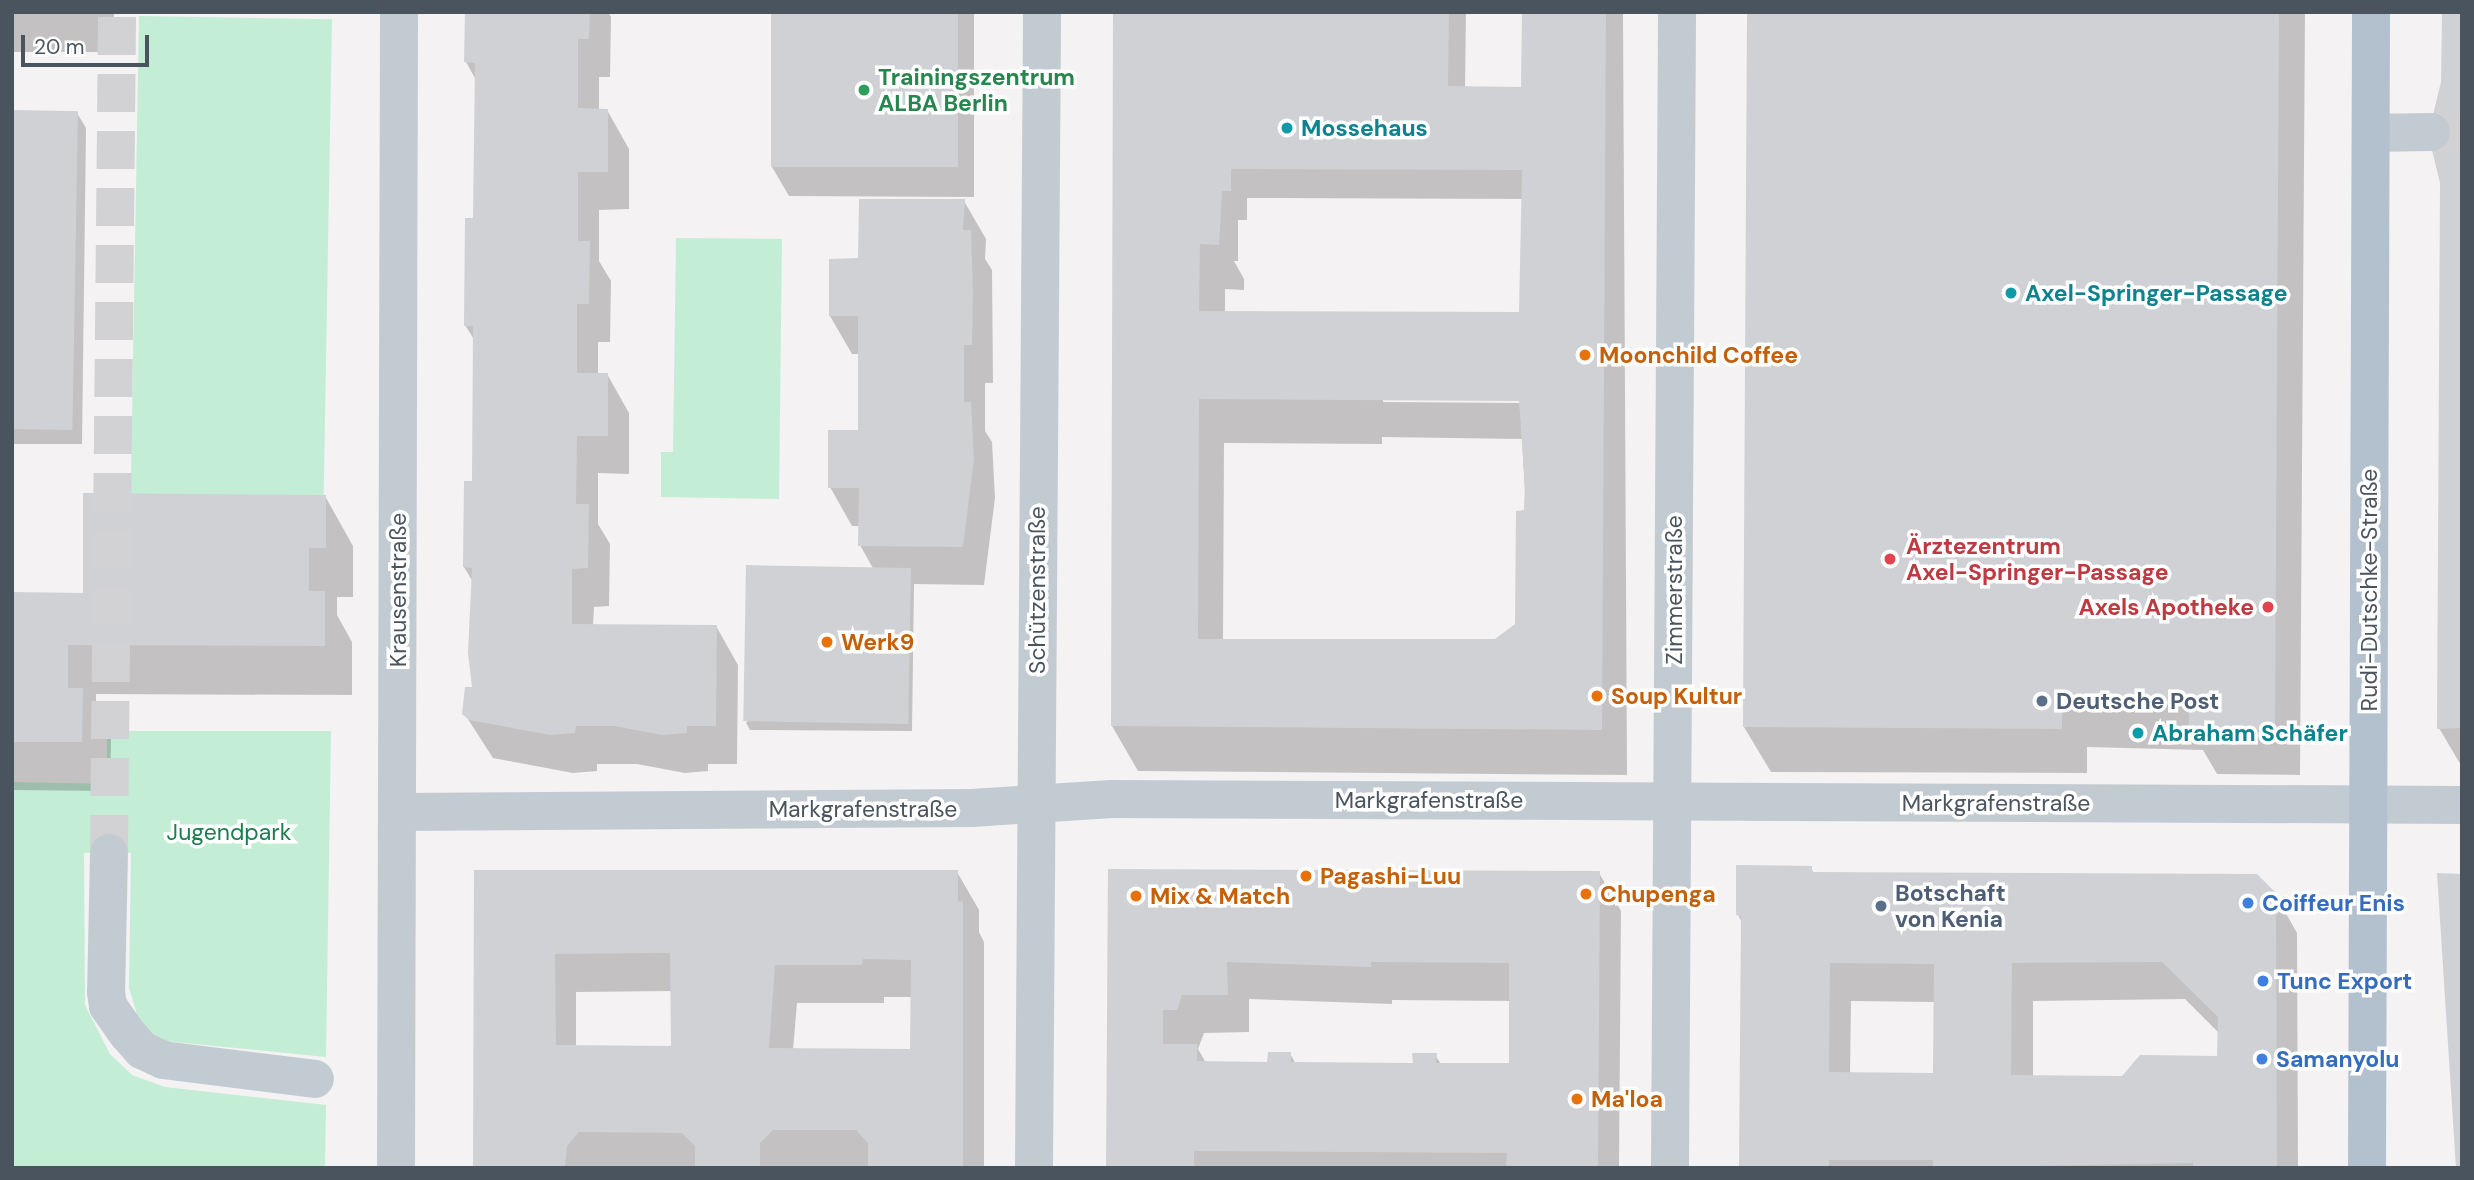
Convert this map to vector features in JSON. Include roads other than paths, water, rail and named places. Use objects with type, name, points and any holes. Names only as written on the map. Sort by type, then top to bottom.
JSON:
[{"type":"main road","name":"Rudi-Dutschke-Straße","points":[[2367,1168],[2371,12]]},
{"type":"street","name":"Krausenstraße","points":[[396,1168],[398,12]]},
{"type":"street","name":"Schützenstraße","points":[[1034,1168],[1042,12]]},
{"type":"street","name":"Zimmerstraße","points":[[1671,1168],[1677,12]]},
{"type":"street","points":[[2371,133],[2431,132]]},
{"type":"street","name":"Markgrafenstraße","points":[[397,812],[939,809],[1112,799],[2462,805]]},
{"type":"street","points":[[109,853],[108,1006],[142,1050],[163,1060],[315,1079]]},
{"type":"tunnel","points":[[109,853],[117,12]]},
{"type":"tunnel","points":[[2431,132],[2462,133]]},
{"type":"place","name":"Trainingszentrum ALBA Berlin","points":[[864,90]]},
{"type":"place","name":"Mossehaus","points":[[1287,128]]},
{"type":"place","name":"Axel-Springer-Passage","points":[[2011,293]]},
{"type":"place","name":"Moonchild Coffee","points":[[1585,355]]},
{"type":"place","name":"Ärztezentrum Axel-Springer-Passage","points":[[1890,559]]},
{"type":"place","name":"Axels Apotheke","points":[[2268,607]]},
{"type":"place","name":"Werk9","points":[[827,642]]},
{"type":"place","name":"Soup Kultur","points":[[1597,696]]},
{"type":"place","name":"Deutsche Post","points":[[2042,701]]},
{"type":"place","name":"Abraham Schäfer","points":[[2138,733]]},
{"type":"place","name":"Pagashi-Luu","points":[[1306,876]]},
{"type":"place","name":"Chupenga","points":[[1586,894]]},
{"type":"place","name":"Mix & Match","points":[[1136,896]]},
{"type":"place","name":"Coiffeur Enis","points":[[2248,903]]},
{"type":"place","name":"Botschaft von Kenia","points":[[1881,906]]},
{"type":"place","name":"Tunc Export","points":[[2263,981]]},
{"type":"place","name":"Samanyolu","points":[[2262,1059]]},
{"type":"place","name":"Ma'loa","points":[[1577,1099]]},
{"type":"park label","name":"Jugendpark","points":[[229,832]]}]
